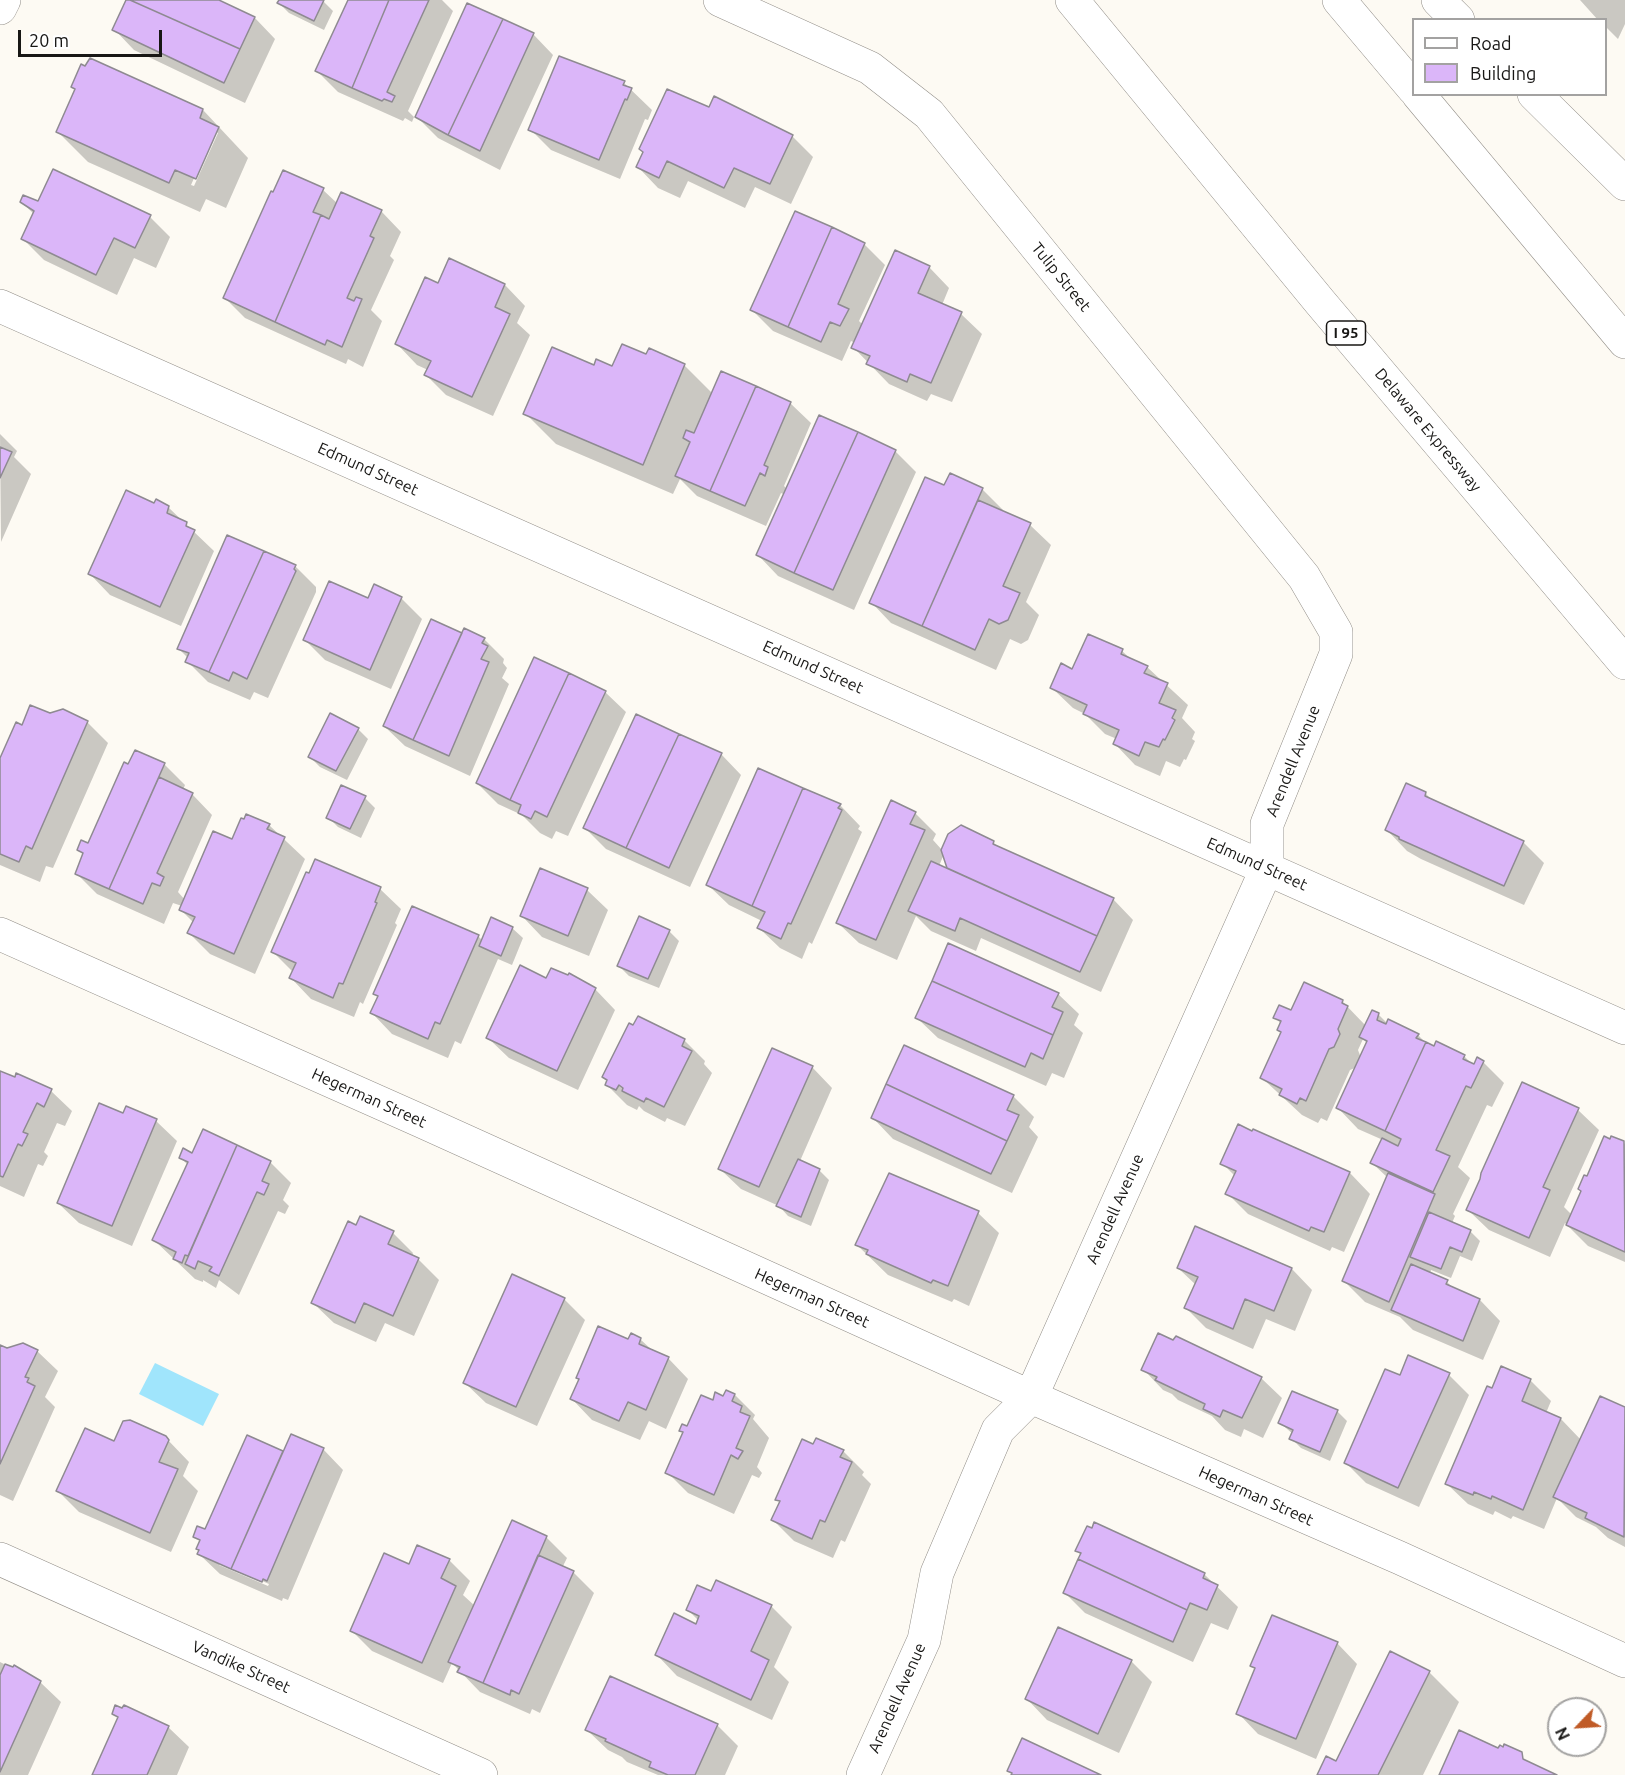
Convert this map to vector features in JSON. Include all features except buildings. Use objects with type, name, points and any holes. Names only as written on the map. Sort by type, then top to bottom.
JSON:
[{"type":"main road","points":[[0,8],[3,0]]},
{"type":"main road","name":"Tulip Street","points":[[720,0],[870,68],[929,114],[1304,577],[1336,632]]},
{"type":"main road","name":"Delaware Expressway","points":[[1072,0],[1320,302],[1625,663]]},
{"type":"main road","points":[[1339,0],[1412,88]]},
{"type":"main road","points":[[1438,0],[1456,18]]},
{"type":"main road","points":[[1420,96],[1625,342]]},
{"type":"main road","points":[[1536,96],[1625,184]]},
{"type":"main road","name":"Edmund Street","points":[[0,306],[1625,1028]]},
{"type":"main road","name":"Arendell Avenue","points":[[863,1775],[924,1640],[938,1573],[998,1430],[1031,1397],[1267,868],[1267,824],[1336,654],[1336,632]]},
{"type":"main road","name":"Hegerman Street","points":[[0,934],[432,1126],[1031,1397],[1400,1558],[1625,1661]]},
{"type":"main road","name":"Vandike Street","points":[[0,1559],[481,1775]]},
{"type":"water","points":[[155,1363],[219,1394],[203,1426],[139,1394]]}]
